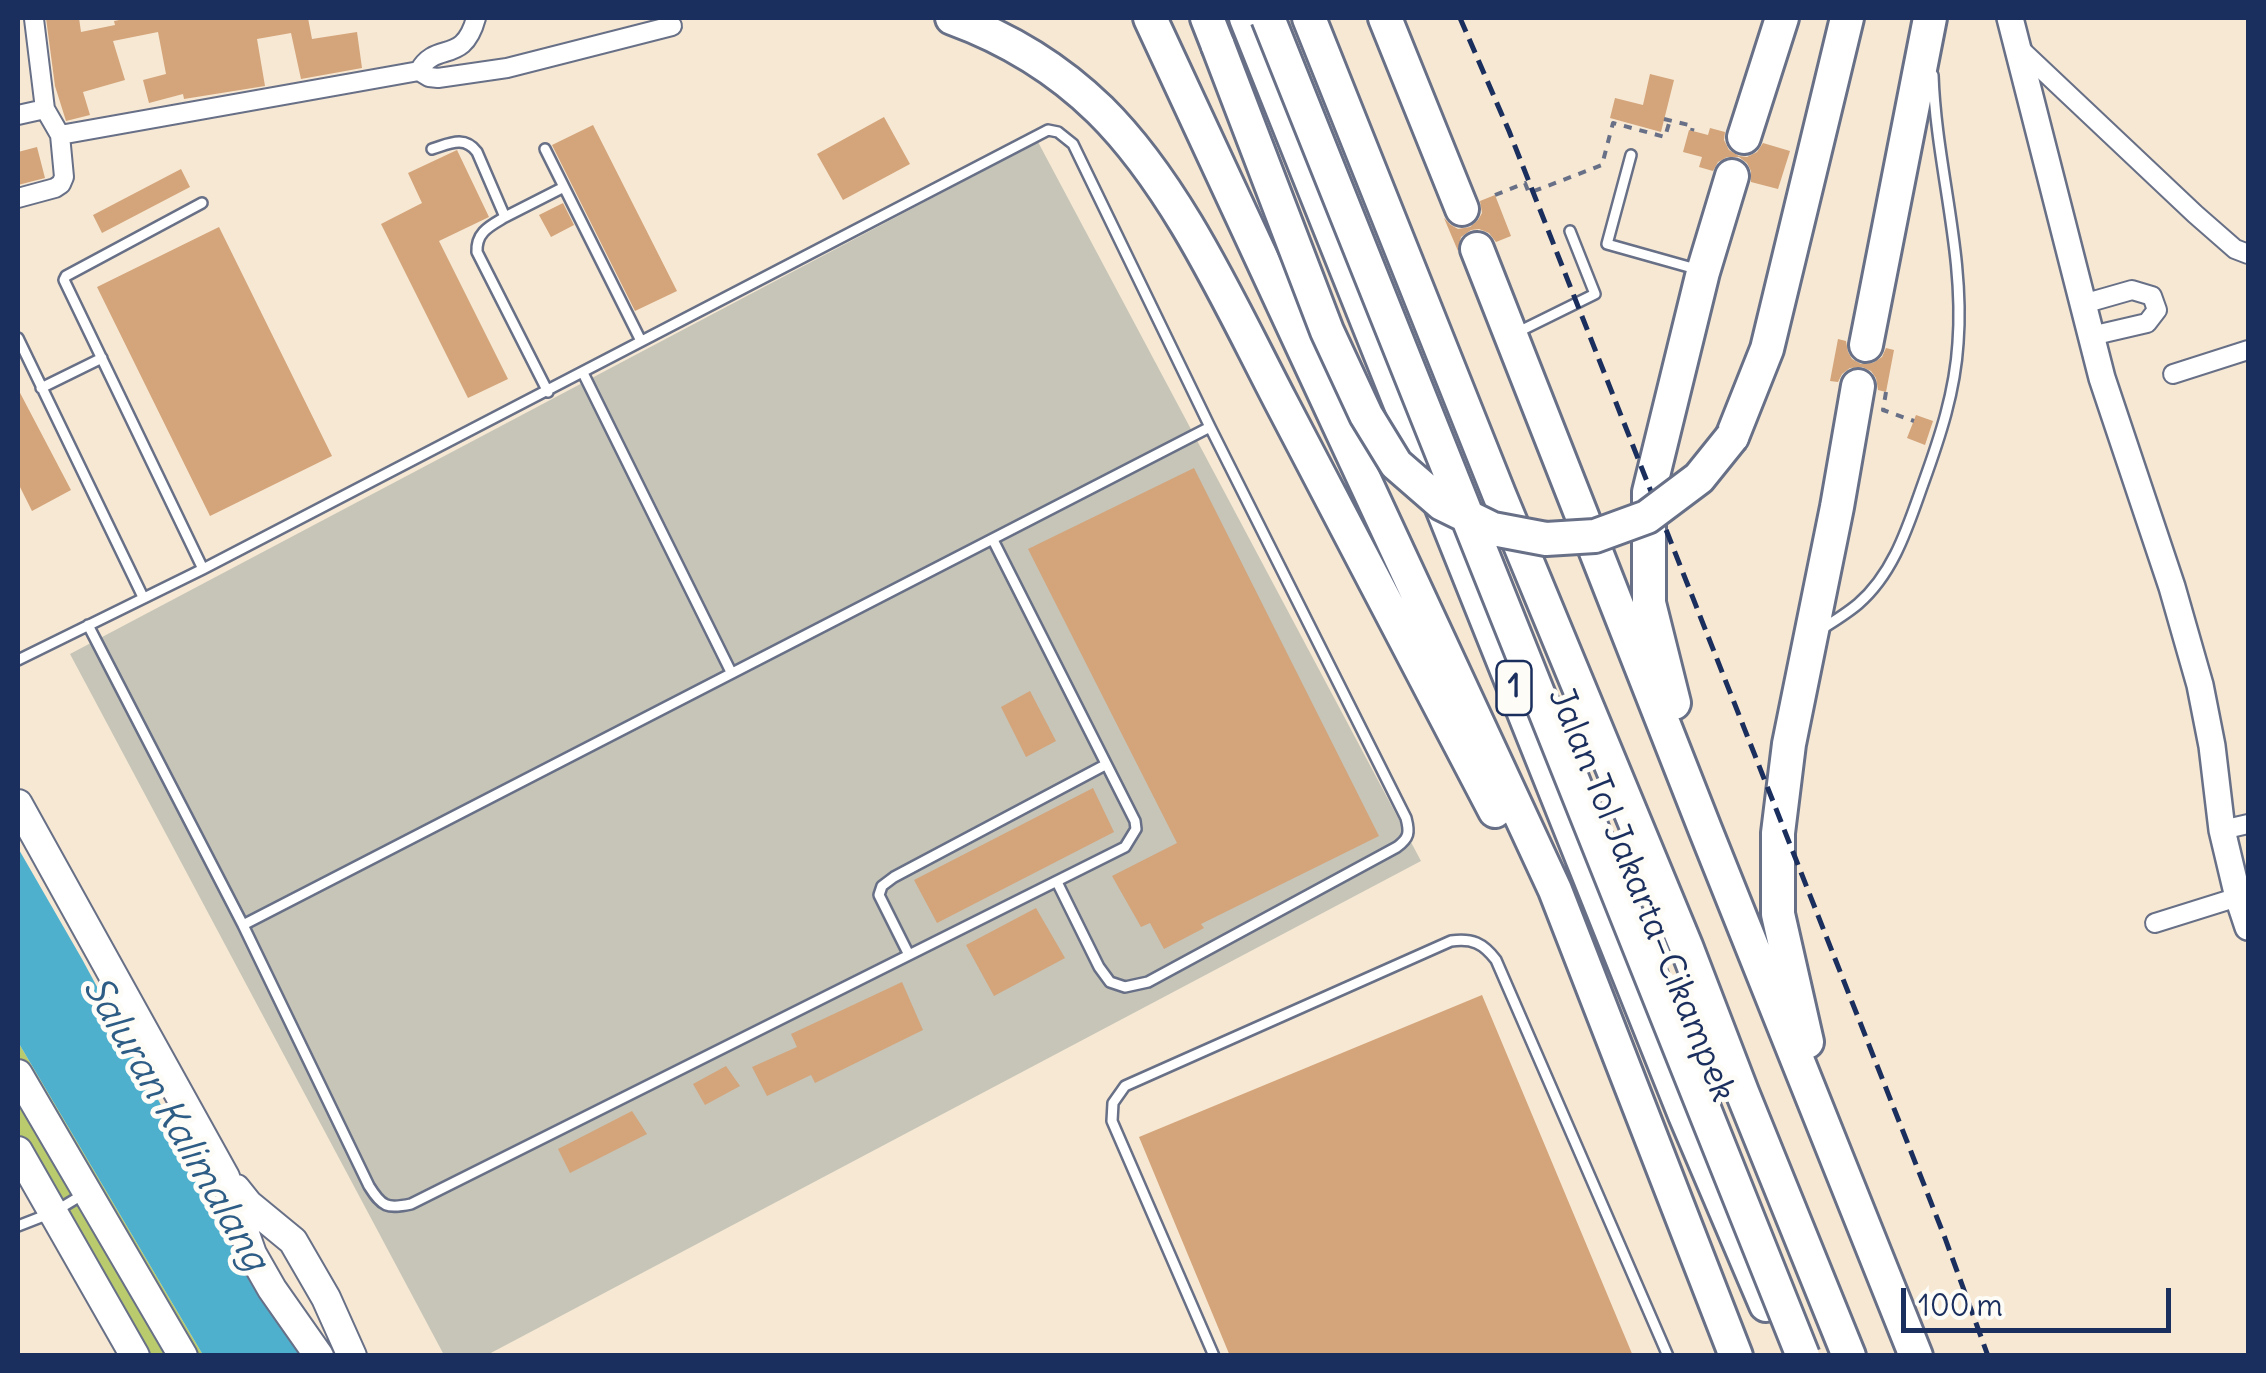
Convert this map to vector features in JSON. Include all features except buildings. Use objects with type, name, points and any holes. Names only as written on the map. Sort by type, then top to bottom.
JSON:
[{"type":"highway","points":[[952,18],[1014,46],[1060,75],[1102,112],[1174,206],[1224,293],[1526,870],[1648,1132]]},
{"type":"highway","points":[[1150,18],[1555,890],[1736,1356]]},
{"type":"highway","name":"Jalan Tol Jakarta–Cikampek","points":[[1246,18],[1685,1115],[1788,1356]]},
{"type":"highway","name":"1","points":[[1268,18],[1803,1356]]},
{"type":"highway","name":"1","points":[[1290,18],[1824,1356]]},
{"type":"highway","name":"Jalan Tol Jakarta–Cikampek","points":[[1309,18],[1849,1356]]},
{"type":"highway","points":[[1385,18],[1462,209]]},
{"type":"highway","points":[[1744,137],[1782,18]]},
{"type":"highway","points":[[1212,32],[1327,331],[1366,415],[1396,464],[1442,504],[1493,529],[1546,539],[1594,536],[1647,517],[1700,478],[1732,437],[1767,349],[1847,18]]},
{"type":"highway","points":[[1866,344],[1932,18]]},
{"type":"highway","points":[[1705,829],[1650,603],[1649,492],[1732,176]]},
{"type":"highway","points":[[1477,249],[1916,1356]]},
{"type":"highway","points":[[1829,1139],[1778,914],[1778,833],[1788,744],[1810,637],[1872,389]]},
{"type":"main road","points":[[18,804],[225,1177],[252,1254],[319,1356]]},
{"type":"main road","points":[[18,1074],[183,1356]]},
{"type":"main road","points":[[18,1151],[135,1356]]},
{"type":"main road","points":[[225,1177],[248,1204],[293,1241],[326,1298],[352,1356]]},
{"type":"street","points":[[419,71],[430,57],[450,52],[468,40],[476,18]]},
{"type":"street","points":[[2010,18],[2090,336],[2200,685],[2222,830],[2245,914],[2155,923]]},
{"type":"street","points":[[18,198],[61,184],[64,177],[60,135],[45,109],[34,19]]},
{"type":"street","points":[[60,135],[419,71],[438,78],[494,70],[672,26]]},
{"type":"street","points":[[2016,46],[2195,214],[2235,249],[2248,254]]},
{"type":"street","points":[[18,115],[45,109]]},
{"type":"street","points":[[2084,304],[2132,290],[2152,296],[2157,310],[2147,322],[2090,336]]},
{"type":"street","points":[[2174,374],[2248,350]]},
{"type":"street","points":[[2222,830],[2248,824]]},
{"type":"lane","points":[[1932,18],[1933,55]]},
{"type":"lane","points":[[1810,637],[1856,605],[1888,568],[1903,538],[1948,412],[1959,303],[1933,69]]},
{"type":"lane","points":[[18,660],[203,570],[1048,130],[1058,132],[1072,144],[1409,830],[1407,840],[1148,982],[1125,987],[1110,982],[1099,967],[1057,882]]},
{"type":"lane","points":[[432,150],[458,141],[472,145],[505,217]]},
{"type":"lane","points":[[545,149],[642,340]]},
{"type":"lane","points":[[1631,155],[1607,244],[1704,272]]},
{"type":"lane","points":[[548,392],[476,244],[486,228],[564,187]]},
{"type":"lane","points":[[202,203],[66,276],[64,284],[203,570]]},
{"type":"lane","points":[[1511,336],[1595,294],[1570,231]]},
{"type":"lane","points":[[18,338],[144,598]]},
{"type":"lane","points":[[42,388],[102,358]]},
{"type":"lane","points":[[583,374],[732,672]]},
{"type":"lane","points":[[243,925],[1210,427]]},
{"type":"lane","points":[[88,626],[243,925],[368,1186],[378,1201],[391,1208],[411,1204],[1125,846],[1136,830],[1136,821],[993,540]]},
{"type":"lane","points":[[908,953],[880,895],[882,886],[1105,765]]},
{"type":"lane","points":[[1214,1356],[1112,1121],[1113,1103],[1125,1086],[1451,941],[1466,939],[1485,946],[1496,960],[1668,1356]]},
{"type":"lane","points":[[18,1226],[54,1212],[87,1192]]},
{"type":"path","points":[[1495,195],[1525,183],[1530,194],[1602,164],[1613,123],[1665,137],[1667,119],[1693,126],[1692,130]]},
{"type":"path","points":[[1872,389],[1883,410],[1914,421]]},
{"type":"shaded area","points":[[1038,142],[1421,861],[487,1355],[444,1355],[70,654]]},
{"type":"green space","points":[[18,1042],[203,1355],[135,1355],[18,1151]]},
{"type":"water","points":[[18,848],[214,1203],[242,1263],[300,1355],[203,1355],[18,1042]]},
{"type":"railway","points":[[1460,18],[1509,131],[1988,1356]]},
{"type":"water label","name":"Saluran Kalimalang","points":[[175,1124]]}]
